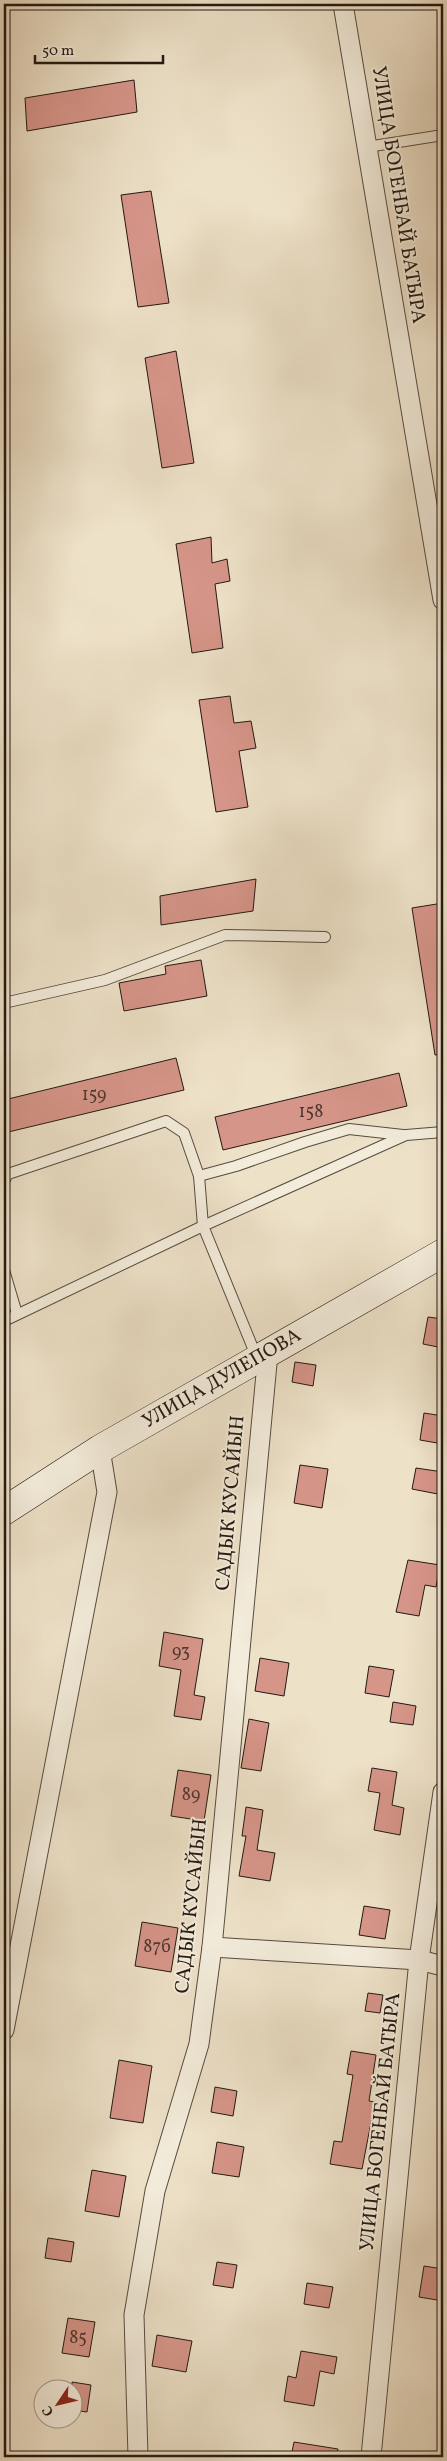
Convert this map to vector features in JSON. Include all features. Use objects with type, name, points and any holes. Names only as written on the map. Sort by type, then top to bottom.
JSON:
[{"type":"street","name":"УЛИЦА БОГЕНБАЙ БАТЫРА","points":[[343,4],[443,600]]},
{"type":"street","name":"УЛИЦА ДУЛЕПОВА","points":[[4,1511],[100,1449],[443,1253]]},
{"type":"street","name":"САДЫК КУСАЙЫН","points":[[138,2457],[134,2315],[155,2191],[199,2044],[212,1947],[263,1356]]},
{"type":"street","points":[[4,2030],[107,1492],[100,1449]]},
{"type":"street","name":"УЛИЦА БОГЕНБАЙ БАТЫРА","points":[[371,2457],[419,1960],[443,1792]]},
{"type":"street","points":[[212,1947],[419,1960],[443,1966]]},
{"type":"lane","points":[[367,147],[443,135]]},
{"type":"lane","points":[[4,1003],[105,980],[225,935],[325,937]]},
{"type":"lane","points":[[4,1181],[8,1174],[166,1121],[184,1133],[199,1176],[203,1226],[263,1356]]},
{"type":"lane","points":[[199,1176],[236,1166],[349,1129],[406,1135],[443,1132]]},
{"type":"lane","points":[[4,1320],[203,1226],[406,1135]]},
{"type":"lane","points":[[4,1270],[17,1314]]},
{"type":"building","points":[[134,80],[137,112],[27,131],[25,98]]},
{"type":"building","points":[[151,191],[169,303],[138,307],[121,195]]},
{"type":"building","points":[[176,351],[194,463],[162,468],[145,358]]},
{"type":"building","points":[[211,537],[212,563],[227,559],[230,581],[215,584],[223,648],[192,653],[176,544]]},
{"type":"building","points":[[230,696],[234,723],[251,721],[256,748],[239,751],[248,807],[216,812],[199,700]]},
{"type":"building","points":[[256,879],[253,911],[161,925],[160,896]]},
{"type":"building","points":[[443,903],[443,1054],[435,1055],[412,908]]},
{"type":"building","points":[[201,960],[207,996],[124,1011],[119,983],[166,974],[165,966]]},
{"type":"building","points":[[176,1058],[184,1090],[4,1133],[4,1100]]},
{"type":"building","points":[[399,1073],[407,1106],[223,1150],[215,1117]]},
{"type":"building","points":[[428,1317],[443,1319],[443,1348],[423,1344]]},
{"type":"building","points":[[295,1362],[316,1365],[313,1386],[292,1382]]},
{"type":"building","points":[[424,1413],[443,1416],[443,1444],[420,1440]]},
{"type":"building","points":[[300,1465],[328,1469],[322,1508],[294,1503]]},
{"type":"building","points":[[416,1468],[443,1472],[443,1495],[412,1489]]},
{"type":"building","points":[[408,1560],[440,1565],[436,1587],[425,1585],[419,1616],[396,1612]]},
{"type":"building","points":[[164,1632],[203,1639],[194,1695],[205,1697],[201,1720],[174,1716],[181,1670],[159,1666]]},
{"type":"building","points":[[260,1658],[289,1663],[284,1696],[255,1691]]},
{"type":"building","points":[[369,1666],[394,1670],[389,1697],[365,1693]]},
{"type":"building","points":[[393,1702],[416,1706],[413,1725],[390,1722]]},
{"type":"building","points":[[249,1719],[269,1723],[261,1771],[241,1768]]},
{"type":"building","points":[[372,1768],[397,1772],[392,1805],[404,1808],[400,1835],[374,1830],[380,1793],[368,1791]]},
{"type":"building","points":[[178,1770],[211,1775],[204,1821],[171,1816]]},
{"type":"building","points":[[246,1807],[263,1810],[257,1850],[275,1853],[270,1881],[239,1876],[246,1836],[242,1836]]},
{"type":"building","points":[[364,1906],[390,1910],[385,1939],[359,1935]]},
{"type":"building","points":[[142,1922],[178,1928],[171,1972],[135,1966]]},
{"type":"building","points":[[368,1993],[383,1995],[380,2013],[365,2011]]},
{"type":"building","points":[[351,2051],[376,2055],[369,2101],[375,2102],[362,2169],[330,2164],[334,2141],[342,2142],[353,2075],[347,2074]]},
{"type":"building","points":[[119,2060],[152,2066],[143,2123],[110,2118]]},
{"type":"building","points":[[215,2087],[237,2091],[233,2116],[211,2112]]},
{"type":"building","points":[[217,2142],[244,2147],[239,2177],[212,2173]]},
{"type":"building","points":[[92,2170],[126,2176],[119,2217],[85,2211]]},
{"type":"building","points":[[48,2238],[74,2242],[71,2262],[45,2258]]},
{"type":"building","points":[[217,2262],[237,2265],[233,2288],[213,2285]]},
{"type":"building","points":[[424,2266],[443,2269],[443,2301],[419,2297]]},
{"type":"building","points":[[307,2283],[333,2287],[329,2308],[304,2304]]},
{"type":"building","points":[[68,2318],[95,2322],[89,2357],[62,2353]]},
{"type":"building","points":[[157,2335],[192,2341],[186,2372],[152,2366]]},
{"type":"building","points":[[301,2351],[337,2357],[334,2374],[320,2371],[314,2406],[284,2401],[288,2376],[296,2378]]},
{"type":"building","points":[[82,2384],[91,2385],[87,2412],[82,2411]]},
{"type":"building","points":[[294,2442],[338,2449],[337,2457],[291,2457]]}]
